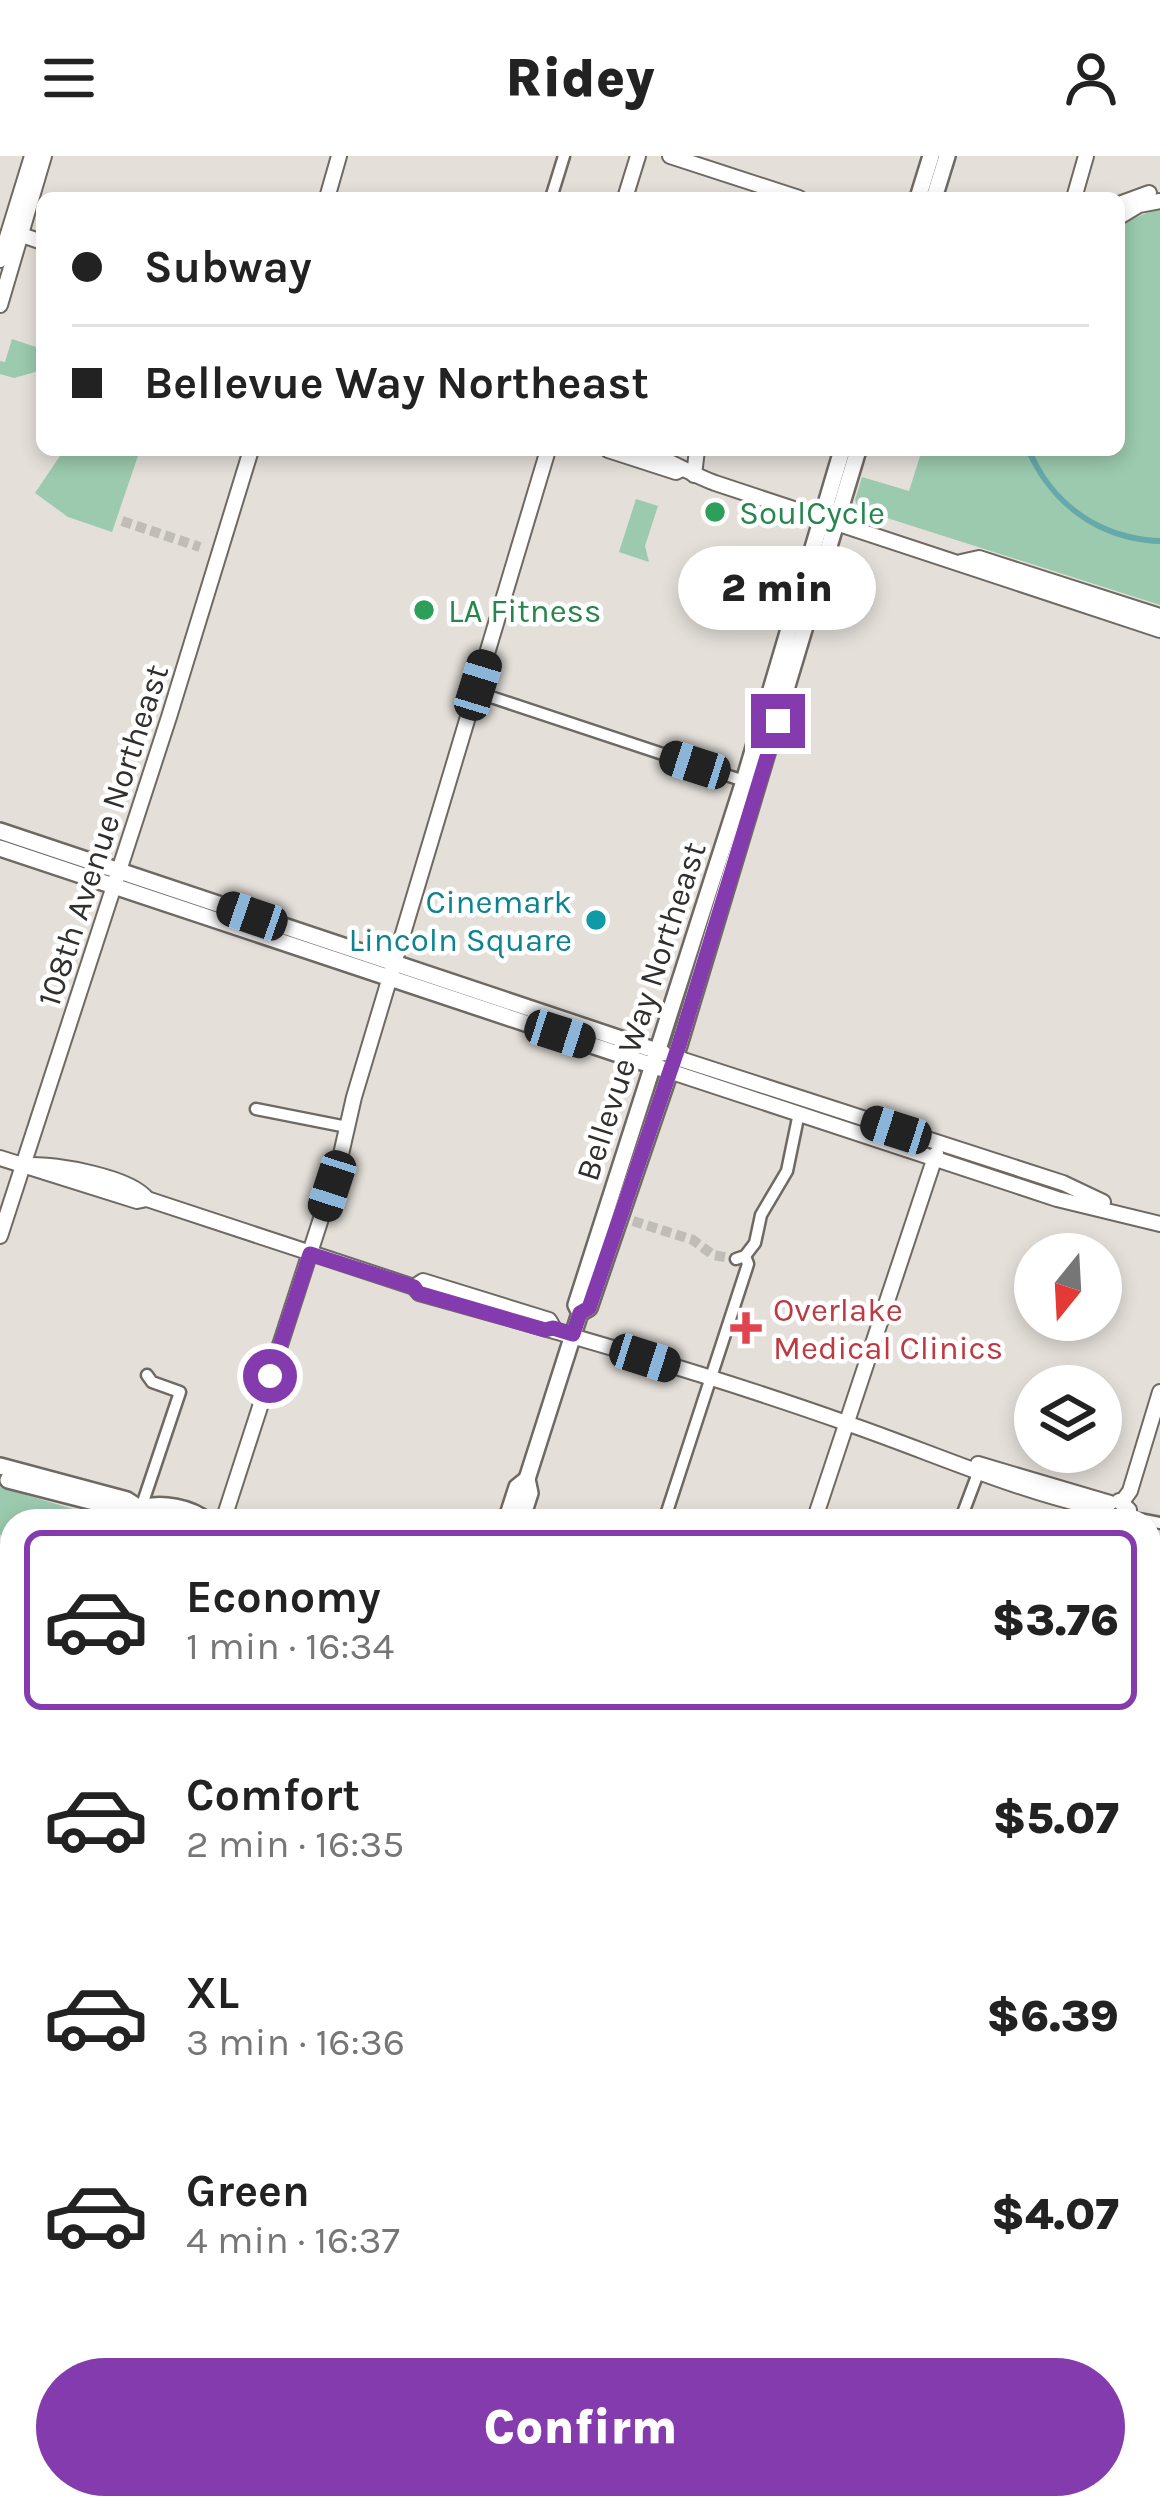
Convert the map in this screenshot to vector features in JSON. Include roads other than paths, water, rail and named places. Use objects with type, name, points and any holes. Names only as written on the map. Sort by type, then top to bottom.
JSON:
[{"type":"main road","points":[[0,260],[32,156]]},
{"type":"main road","points":[[0,305],[10,231],[44,156]]},
{"type":"main road","points":[[329,192],[339,156]]},
{"type":"main road","points":[[628,192],[638,156]]},
{"type":"main road","points":[[670,156],[768,192]]},
{"type":"main road","points":[[920,192],[931,156]]},
{"type":"main road","points":[[936,192],[947,156]]},
{"type":"main road","points":[[1075,192],[1082,157]]},
{"type":"main road","points":[[1125,202],[1160,191]]},
{"type":"main road","points":[[1125,215],[1160,201]]},
{"type":"main road","name":"108th Avenue Northeast","points":[[0,1236],[249,456]]},
{"type":"main road","points":[[227,1509],[310,1254],[546,456]]},
{"type":"main road","points":[[627,456],[688,472],[1160,630]]},
{"type":"main road","points":[[659,456],[688,472]]},
{"type":"main road","points":[[688,472],[695,456]]},
{"type":"main road","name":"Bellevue Way Northeast","points":[[525,1509],[530,1493],[527,1479],[580,1313],[577,1306],[720,910],[829,521],[841,456]]},
{"type":"main road","name":"Bellevue Way Northeast","points":[[580,1313],[589,1308],[626,1219],[719,858],[829,521],[856,456]]},
{"type":"main road","points":[[962,562],[979,558],[1160,616]]},
{"type":"main road","points":[[0,831],[117,880]]},
{"type":"main road","points":[[0,848],[117,880],[937,1150],[974,1169],[1058,1199],[1160,1224]]},
{"type":"main road","points":[[719,858],[725,863],[720,910]]},
{"type":"main road","points":[[664,1061],[799,1113],[1046,1177],[1123,1213]]},
{"type":"main road","points":[[818,1509],[937,1150]]},
{"type":"main road","points":[[0,1158],[136,1201],[147,1199],[414,1287],[418,1293],[573,1334],[1100,1509]]},
{"type":"main road","points":[[974,1169],[983,1167],[1036,1184],[1046,1177]]},
{"type":"main road","points":[[414,1287],[424,1281],[549,1320],[553,1328]]},
{"type":"main road","points":[[1119,1509],[1130,1491],[1160,1392]]},
{"type":"main road","points":[[0,1466],[127,1500],[140,1509]]},
{"type":"main road","points":[[0,1477],[121,1509]]},
{"type":"main road","name":"Bellevue Way Northeast","points":[[510,1509],[517,1487],[527,1479]]},
{"type":"main road","points":[[129,1509],[155,1504],[179,1509]]},
{"type":"street","points":[[553,192],[564,156]]},
{"type":"street","points":[[476,692],[744,781]]},
{"type":"street","points":[[256,1109],[347,1127]]},
{"type":"street","points":[[668,1509],[748,1264],[740,1257],[755,1243],[761,1215],[787,1172],[799,1113]]},
{"type":"street","points":[[137,1507],[179,1392],[152,1382],[147,1375]]},
{"type":"street","points":[[965,1509],[980,1470]]},
{"type":"water","points":[[1028,456],[1035,456],[1053,486],[1082,513],[1119,531],[1160,538],[1160,544],[1137,542],[1097,528],[1062,504]]},
{"type":"tunnel","points":[[122,521],[200,547]]},
{"type":"tunnel","points":[[633,1221],[693,1240],[713,1255],[736,1259]]},
{"type":"place","name":"SoulCycle","points":[[715,512]]},
{"type":"place","name":"LA Fitness","points":[[424,610]]},
{"type":"place","name":"Cinemark Lincoln Square","points":[[596,920]]},
{"type":"place","name":"Overlake Medical Clinics","points":[[746,1328]]}]
